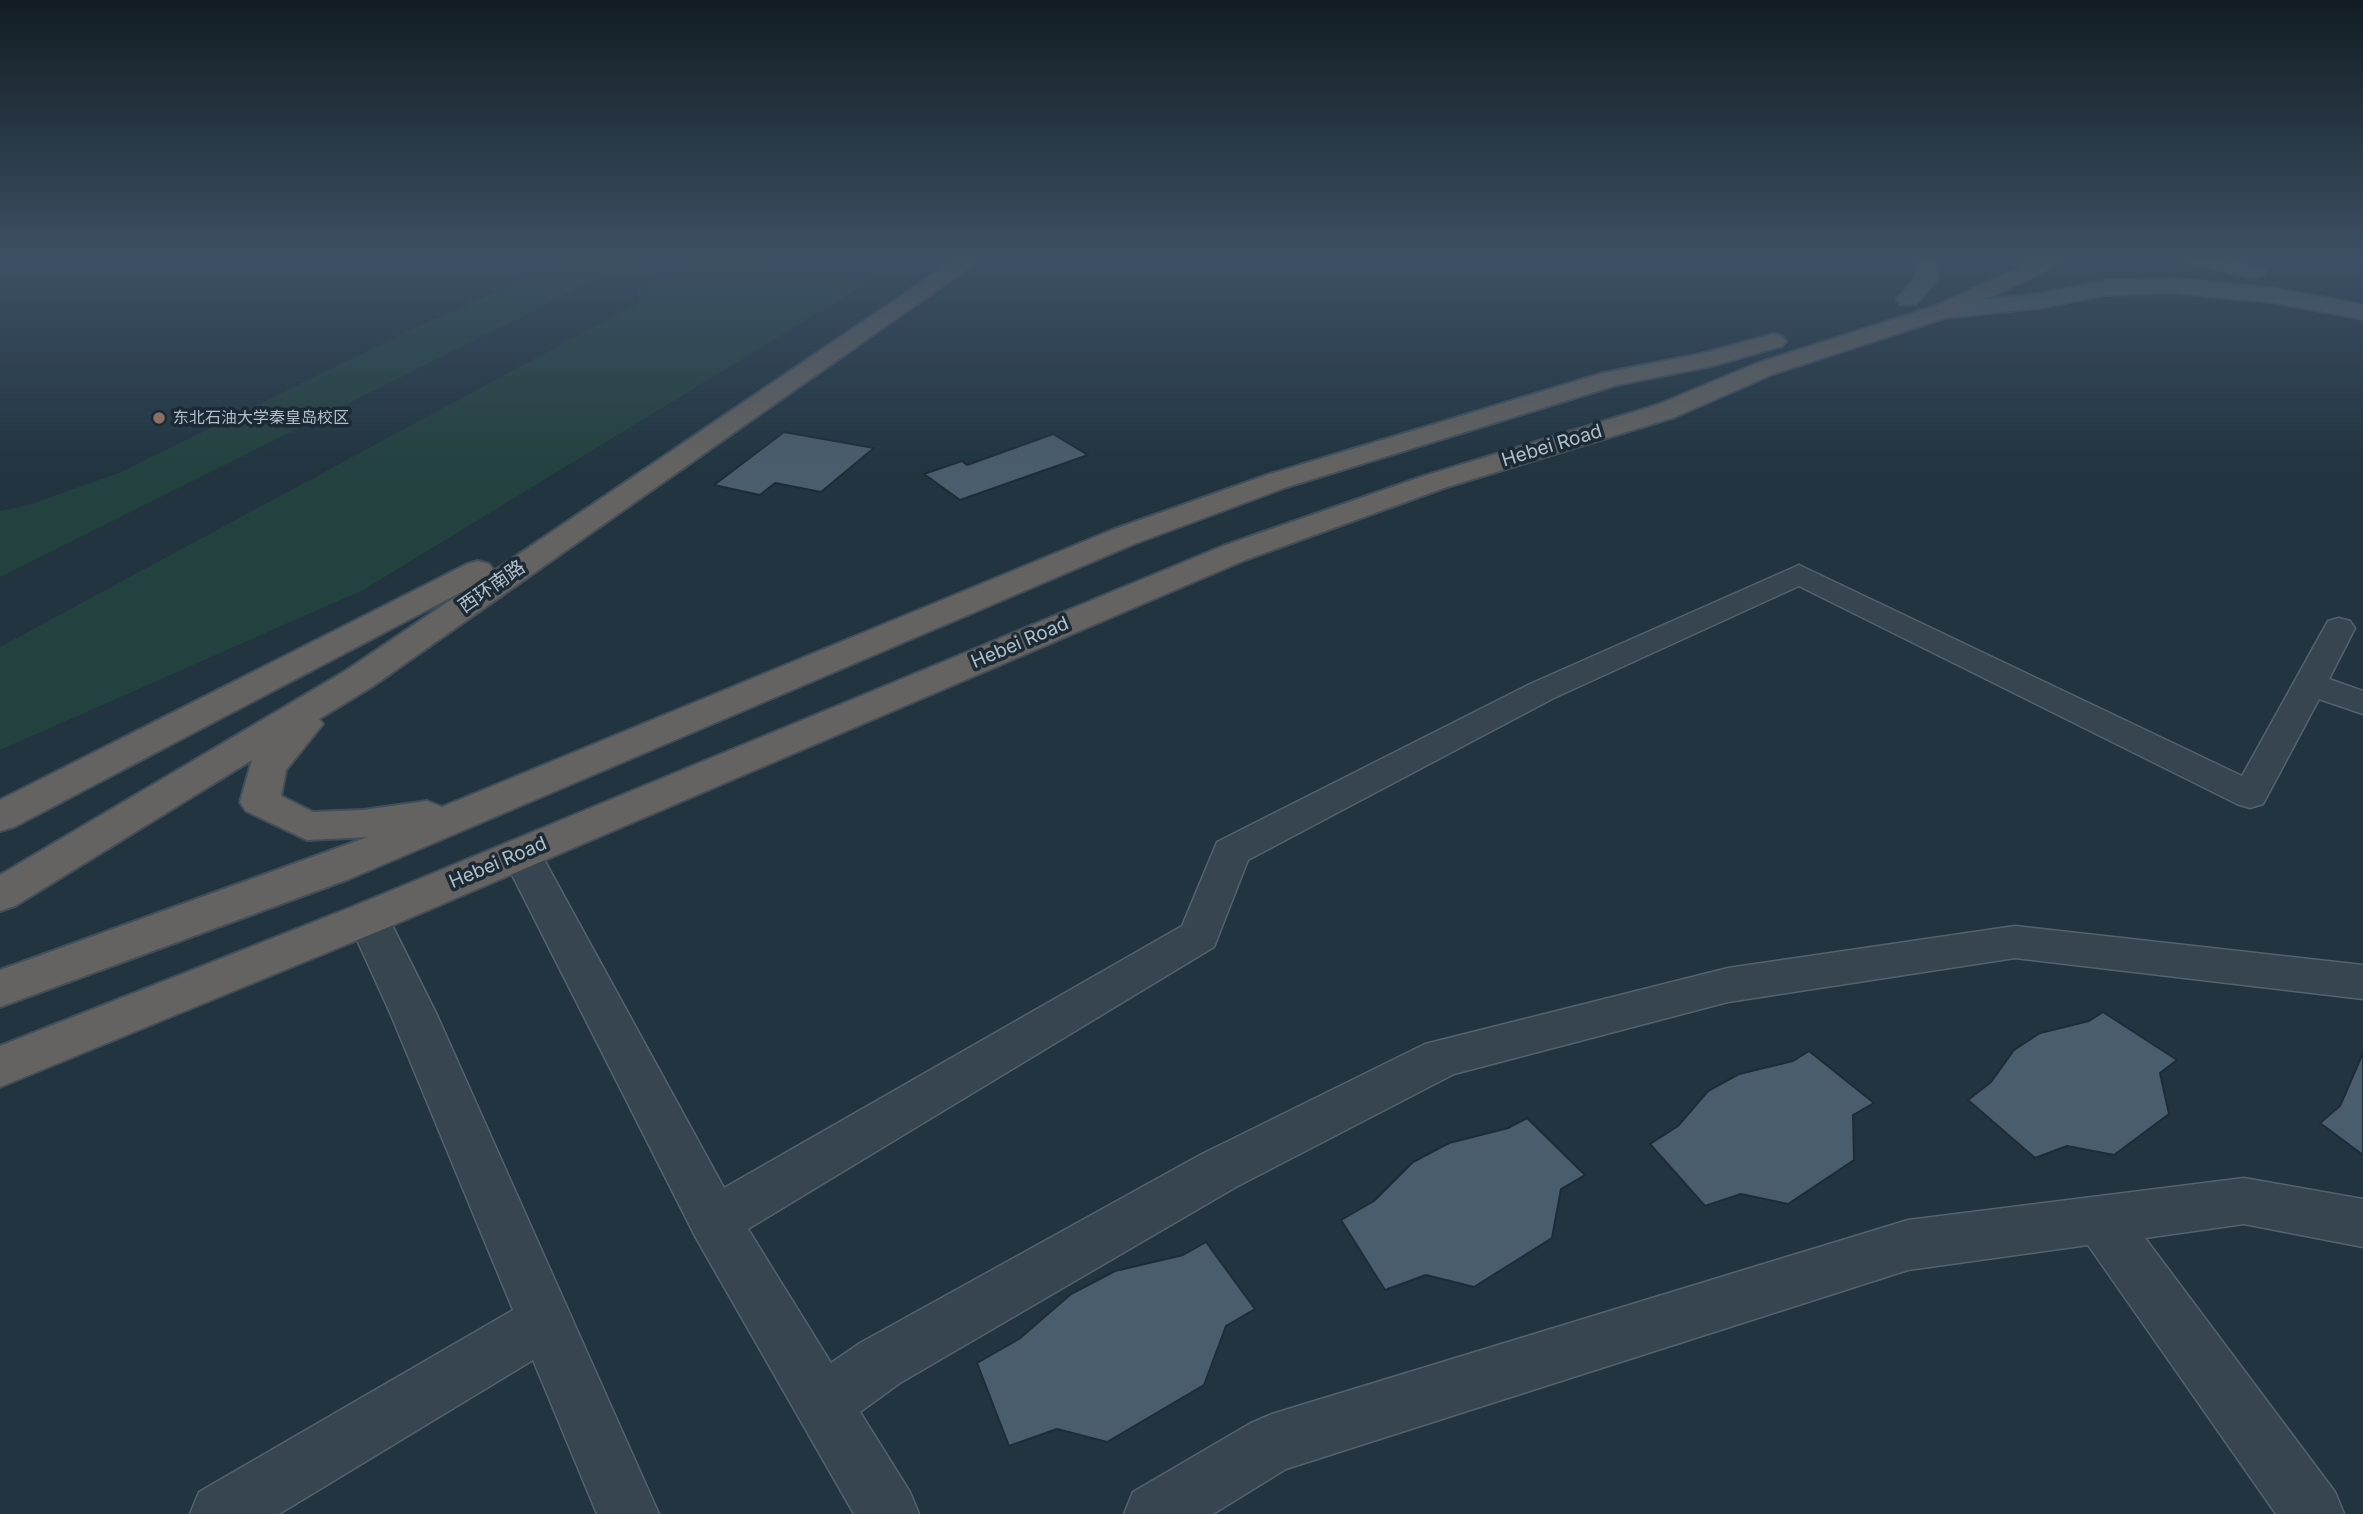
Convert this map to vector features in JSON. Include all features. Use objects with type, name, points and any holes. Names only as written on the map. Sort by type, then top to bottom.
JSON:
[{"type":"highway","name":"西环南路","points":[[0,817],[469,576],[602,494],[840,330]]},
{"type":"highway","name":"西环南路","points":[[0,895],[360,678],[867,330]]},
{"type":"highway","name":"Hebei Road","points":[[0,1067],[369,918],[1234,553],[1434,482],[1666,411],[1862,330]]},
{"type":"highway","points":[[0,989],[334,868],[1123,537],[1277,481],[1612,378],[1721,356],[1794,335]]},
{"type":"highway","points":[[360,678],[304,724],[267,767],[260,802],[307,826],[363,824],[474,809]]},
{"type":"street","points":[[714,1221],[1199,936],[1231,852],[1542,691],[1799,574],[2250,795],[2339,628]]},
{"type":"street","points":[[2309,684],[2363,703]]},
{"type":"street","points":[[521,853],[714,1221],[888,1514]]},
{"type":"street","points":[[369,918],[414,1015],[628,1514]]},
{"type":"street","points":[[822,1404],[880,1363],[1218,1171],[1442,1058],[1728,985],[2015,942],[2363,982]]},
{"type":"street","points":[[1156,1514],[1272,1444],[1908,1245],[2244,1201],[2363,1223]]},
{"type":"street","points":[[2101,1220],[2313,1514]]},
{"type":"street","points":[[221,1514],[546,1321]]},
{"type":"green space","points":[[410,330],[495,330],[0,577],[0,511],[29,505],[121,472]]},
{"type":"green space","points":[[589,330],[790,330],[363,590],[0,750],[0,647]]},
{"type":"building","points":[[784,432],[874,448],[821,492],[775,483],[760,495],[714,485]]},
{"type":"building","points":[[1053,434],[1088,455],[960,500],[924,474],[962,461],[967,465]]},
{"type":"building","points":[[2103,1012],[2177,1060],[2160,1073],[2169,1114],[2114,1155],[2067,1146],[2035,1158],[1968,1100],[1991,1082],[2014,1050],[2040,1033],[2089,1021]]},
{"type":"building","points":[[1809,1051],[1874,1103],[1853,1115],[1854,1160],[1788,1204],[1741,1194],[1705,1206],[1650,1144],[1678,1126],[1708,1091],[1739,1074],[1793,1061]]},
{"type":"building","points":[[2363,1053],[2363,1155],[2320,1123],[2340,1106]]},
{"type":"building","points":[[1527,1118],[1585,1175],[1561,1189],[1552,1238],[1474,1287],[1426,1275],[1385,1290],[1341,1220],[1374,1201],[1413,1162],[1449,1143],[1508,1128]]},
{"type":"building","points":[[1206,1242],[1255,1309],[1226,1326],[1204,1385],[1107,1442],[1057,1429],[1009,1446],[977,1363],[1019,1339],[1071,1294],[1115,1271],[1183,1255]]},
{"type":"place","name":"东北石油大学秦皇岛校区","points":[[159,418]]}]
